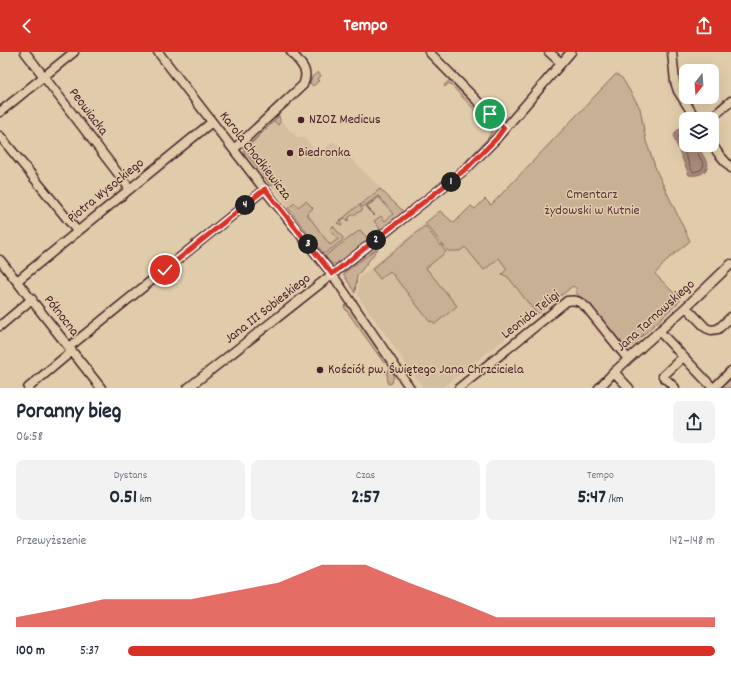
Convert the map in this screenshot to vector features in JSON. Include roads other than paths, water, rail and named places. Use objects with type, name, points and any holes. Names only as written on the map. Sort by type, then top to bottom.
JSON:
[{"type":"street","name":"Peowiacka","points":[[25,52],[130,189]]},
{"type":"street","points":[[0,112],[74,52]]},
{"type":"street","name":"Karola Chodkiewicza","points":[[158,52],[332,274],[410,388]]},
{"type":"street","points":[[234,150],[303,85],[306,78],[306,71],[291,52]]},
{"type":"street","points":[[428,52],[504,128]]},
{"type":"street","points":[[549,52],[561,63]]},
{"type":"street","name":"Jana III Sobieskiego","points":[[188,388],[467,168],[496,139],[571,52]]},
{"type":"street","points":[[672,52],[675,82],[678,91],[692,112]]},
{"type":"street","points":[[718,112],[731,100]]},
{"type":"street","name":"Piotra Wysockiego","points":[[17,281],[212,122]]},
{"type":"street","points":[[0,136],[77,231]]},
{"type":"street","points":[[717,152],[731,168]]},
{"type":"street","points":[[28,388],[71,349],[265,189]]},
{"type":"street","name":"Północna","points":[[0,260],[101,388]]},
{"type":"street","name":"Jana Tarnowskiego","points":[[600,388],[614,372],[731,264]]},
{"type":"street","points":[[0,326],[32,299]]},
{"type":"street","name":"Leonida Teligi","points":[[459,388],[567,301],[579,301],[628,359]]},
{"type":"street","points":[[686,307],[706,328],[712,330],[718,329],[731,317]]},
{"type":"street","points":[[658,331],[712,388],[731,372]]},
{"type":"street","points":[[675,388],[663,376],[683,356]]},
{"type":"street","points":[[614,372],[629,388]]},
{"type":"water","points":[[679,129],[679,150],[674,138],[677,130]]},
{"type":"water","points":[[680,152],[701,152],[708,164],[706,170],[699,175],[689,175]]},
{"type":"place","name":"NZOZ Medicus","points":[[301,120]]},
{"type":"place","name":"Biedronka","points":[[290,153]]},
{"type":"place","name":"Kościół pw. Świętego Jana Chrzciciela","points":[[320,370]]},
{"type":"park label","name":"Cmentarz żydowski w Kutnie","points":[[592,204]]}]
